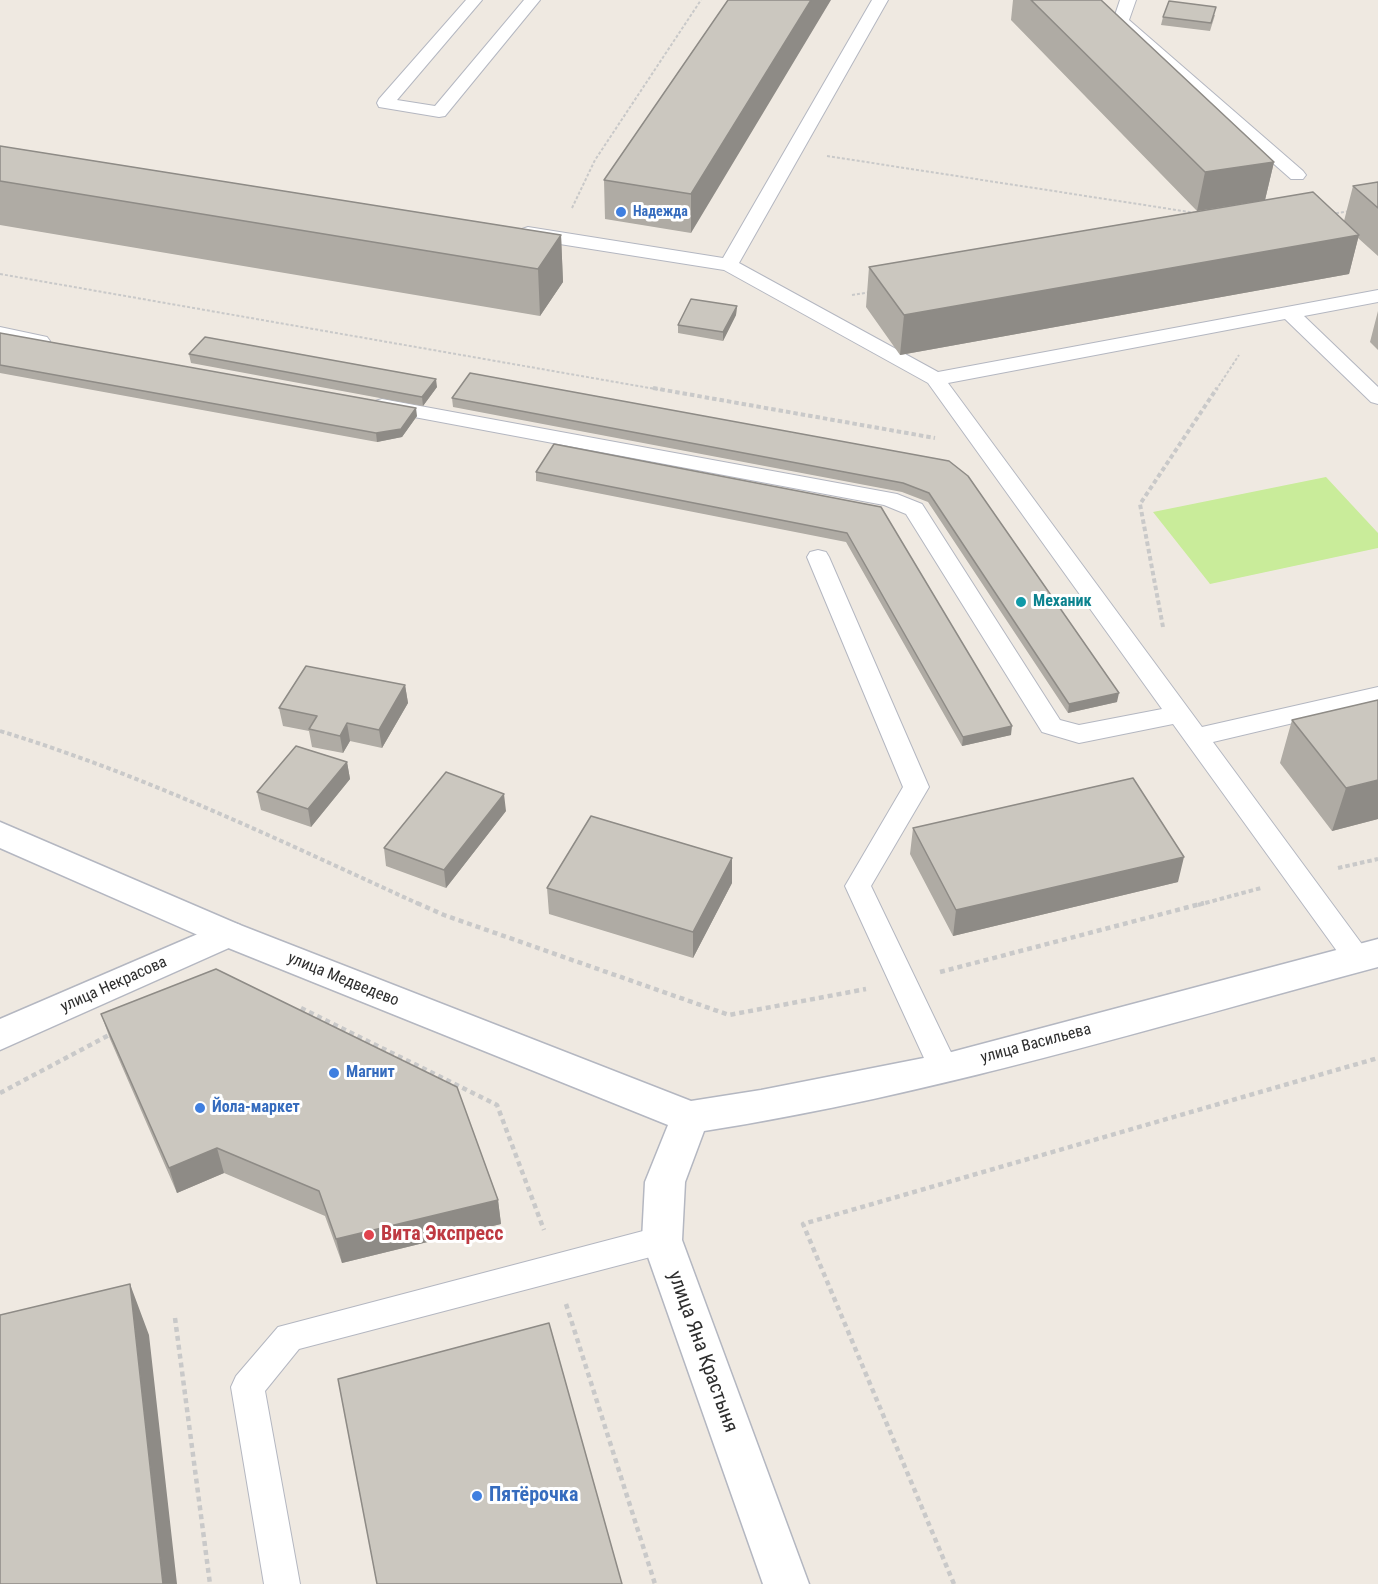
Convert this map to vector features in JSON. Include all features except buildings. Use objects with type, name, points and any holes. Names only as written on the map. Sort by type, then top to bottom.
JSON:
[{"type":"street","name":"улица Медведево","points":[[0,834],[228,934],[690,1117]]},
{"type":"street","name":"улица Некрасова","points":[[0,1035],[228,934]]},
{"type":"street","name":"улица Васильева","points":[[690,1117],[761,1107],[944,1069],[1368,956]]},
{"type":"street","name":"улица Яна Крастыня","points":[[690,1117],[664,1182],[662,1240],[786,1584]]},
{"type":"lane","points":[[474,0],[385,103],[439,112],[532,0]]},
{"type":"lane","points":[[729,265],[880,0]]},
{"type":"lane","points":[[1128,0],[1121,21],[1297,176]]},
{"type":"lane","points":[[512,230],[729,265],[935,380],[1299,878],[1368,956]]},
{"type":"lane","points":[[935,380],[1378,296]]},
{"type":"lane","points":[[1290,313],[1378,398]]},
{"type":"lane","points":[[0,333],[58,344]]},
{"type":"lane","points":[[363,401],[889,499],[914,508],[1051,726],[1078,734],[1179,714]]},
{"type":"lane","points":[[818,557],[916,787],[858,886],[944,1069]]},
{"type":"lane","points":[[1196,737],[1378,695]]},
{"type":"lane","points":[[282,1584],[248,1387],[289,1337],[662,1240]]},
{"type":"path","points":[[558,238],[595,160],[701,0]]},
{"type":"path","points":[[794,151],[1202,213]]},
{"type":"path","points":[[1323,215],[1356,210]]},
{"type":"path","points":[[0,274],[983,446]]},
{"type":"path","points":[[800,304],[883,290]]},
{"type":"path","points":[[1164,632],[1140,504],[1228,369],[1268,317]]},
{"type":"path","points":[[0,731],[56,748],[194,802],[444,915],[729,1015],[903,982],[1378,858]]},
{"type":"path","points":[[290,1003],[497,1105],[544,1229]]},
{"type":"path","points":[[0,1093],[114,1033]]},
{"type":"path","points":[[954,1584],[803,1224],[1378,1058]]},
{"type":"path","points":[[555,1268],[655,1584]]},
{"type":"path","points":[[175,1318],[210,1584]]},
{"type":"green space","points":[[1326,477],[1378,533],[1378,548],[1210,584],[1153,512]]},
{"type":"place","name":"Надежда","points":[[621,212]]},
{"type":"place","name":"Механик","points":[[1021,602]]},
{"type":"place","name":"Магнит","points":[[334,1073]]},
{"type":"place","name":"Йола-маркет","points":[[200,1108]]},
{"type":"place","name":"Вита Экспресс","points":[[369,1235]]},
{"type":"place","name":"Пятёрочка","points":[[477,1496]]}]
